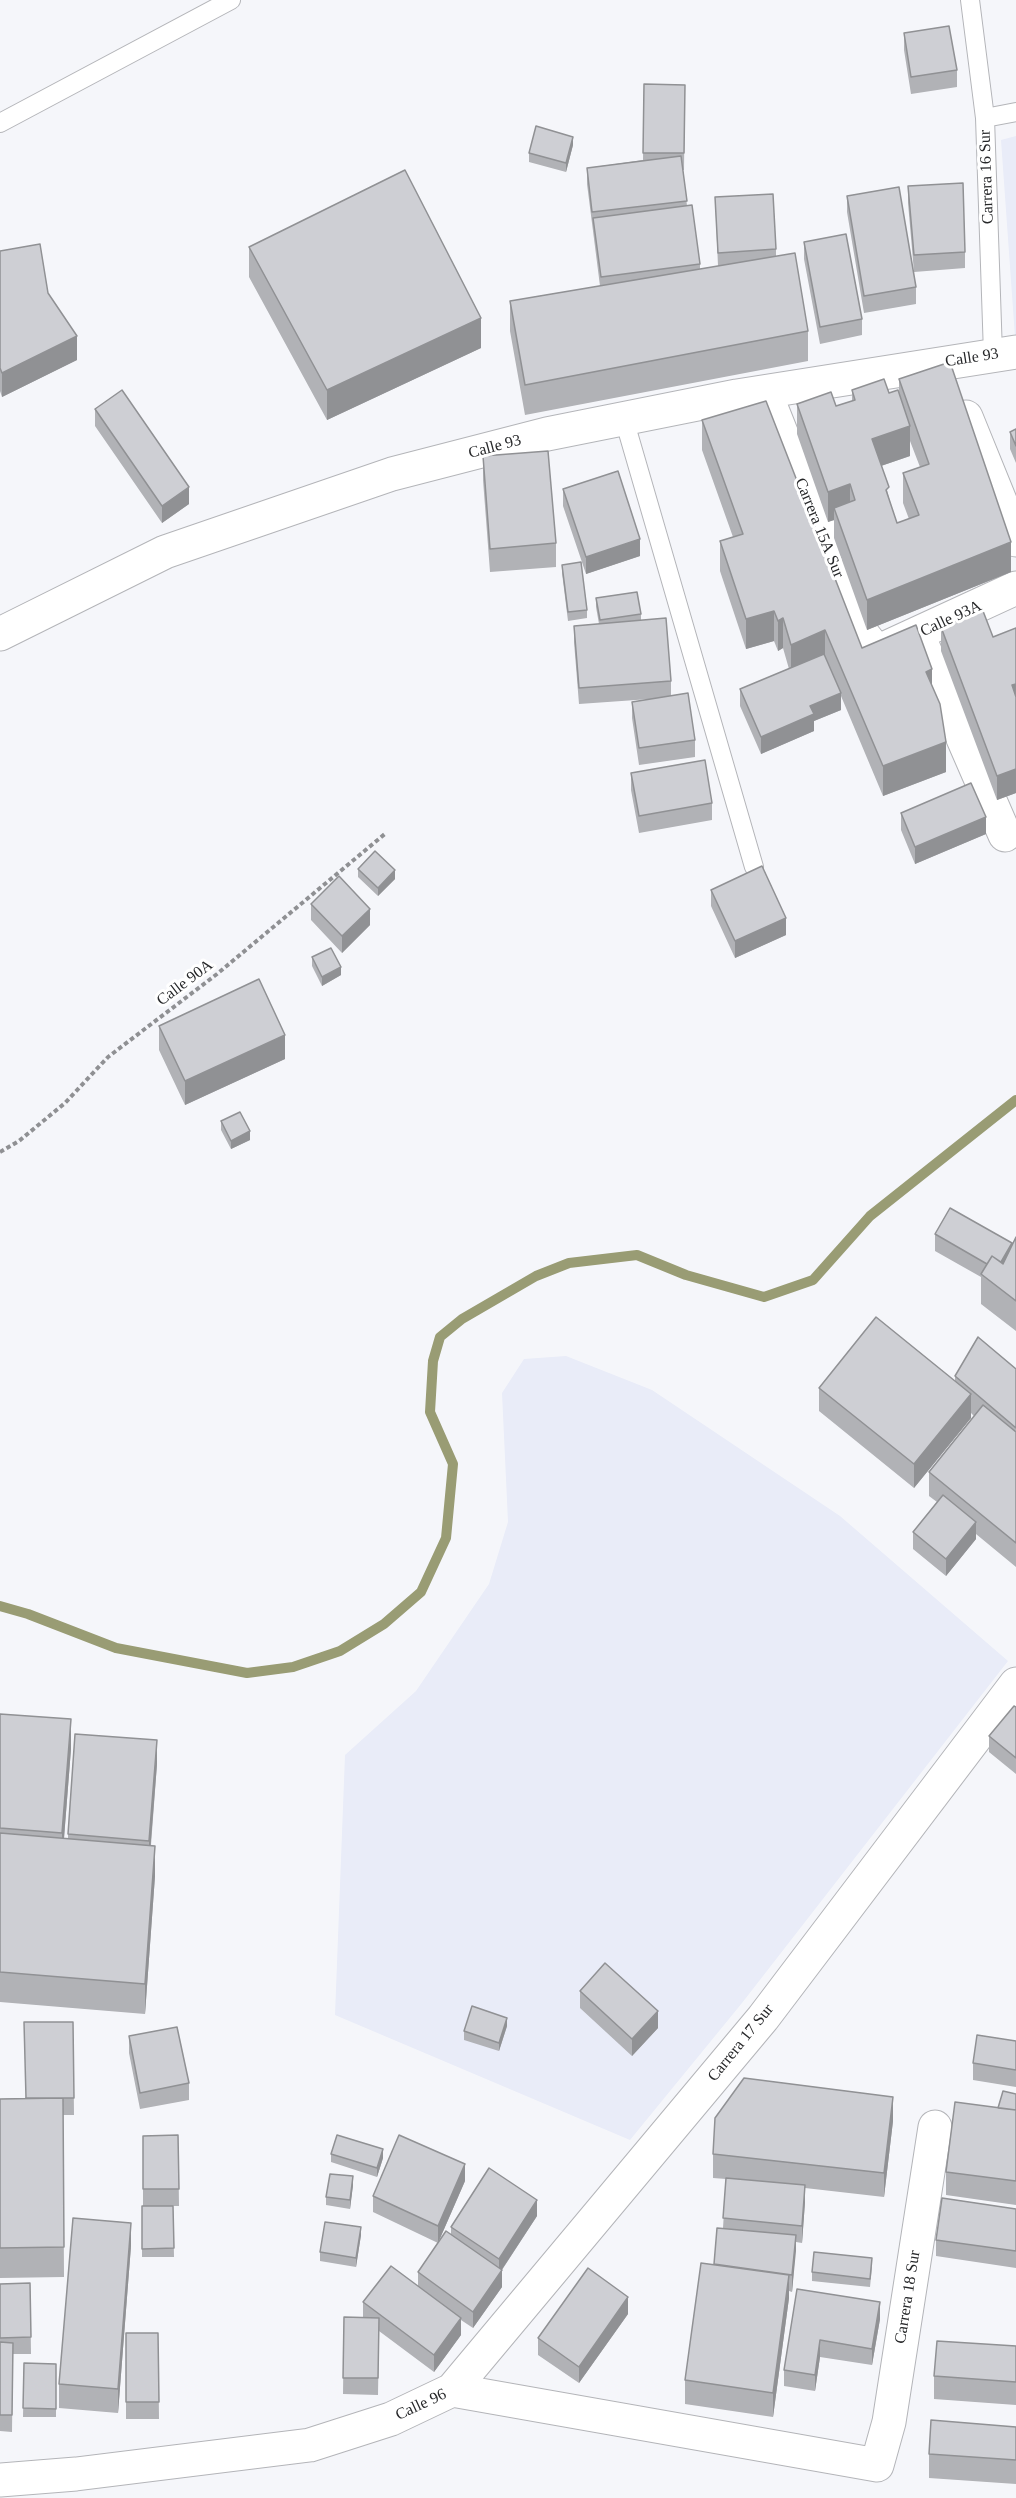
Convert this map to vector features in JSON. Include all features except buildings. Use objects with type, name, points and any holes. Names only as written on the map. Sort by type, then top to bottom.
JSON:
[{"type":"street","name":"Calle 93","points":[[0,634],[165,552],[392,474],[547,434],[765,392],[1004,353]]},
{"type":"street","points":[[944,362],[1016,540]]},
{"type":"street","name":"Carrera 15A Sur","points":[[765,392],[860,631],[877,651],[886,650]]},
{"type":"street","name":"Calle 93A","points":[[886,650],[1016,588]]},
{"type":"street","points":[[918,635],[1005,835]]},
{"type":"street","name":"Carrera 17 Sur","points":[[452,2390],[763,2018],[1016,1684]]},
{"type":"street","name":"Carrera 18 Sur","points":[[877,2465],[889,2422],[935,2127]]},
{"type":"street","name":"Calle 96","points":[[0,2480],[76,2474],[310,2445],[391,2419],[452,2390],[877,2465]]},
{"type":"lane","points":[[0,123],[231,0]]},
{"type":"lane","name":"Carrera 16 Sur","points":[[970,0],[985,118],[1004,353]]},
{"type":"lane","points":[[985,118],[1016,112]]},
{"type":"lane","points":[[624,419],[754,867]]},
{"type":"path","name":"Calle 90A","points":[[0,1152],[19,1141],[65,1102],[108,1057],[217,974],[386,833]]},
{"type":"shaded area","points":[[1016,136],[1016,337],[1015,337],[1001,140]]},
{"type":"shaded area","points":[[566,1356],[652,1390],[840,1516],[1008,1661],[742,2003],[630,2140],[335,2015],[345,1755],[416,1691],[489,1584],[508,1522],[502,1393],[524,1359]]},
{"type":"waterway","points":[[0,1606],[28,1614],[116,1648],[247,1673],[293,1667],[340,1651],[384,1624],[421,1592],[446,1538],[453,1464],[430,1412],[433,1361],[440,1337],[462,1319],[536,1276],[569,1263],[637,1255],[686,1275],[764,1297],[813,1280],[870,1216],[1016,1100]]}]
